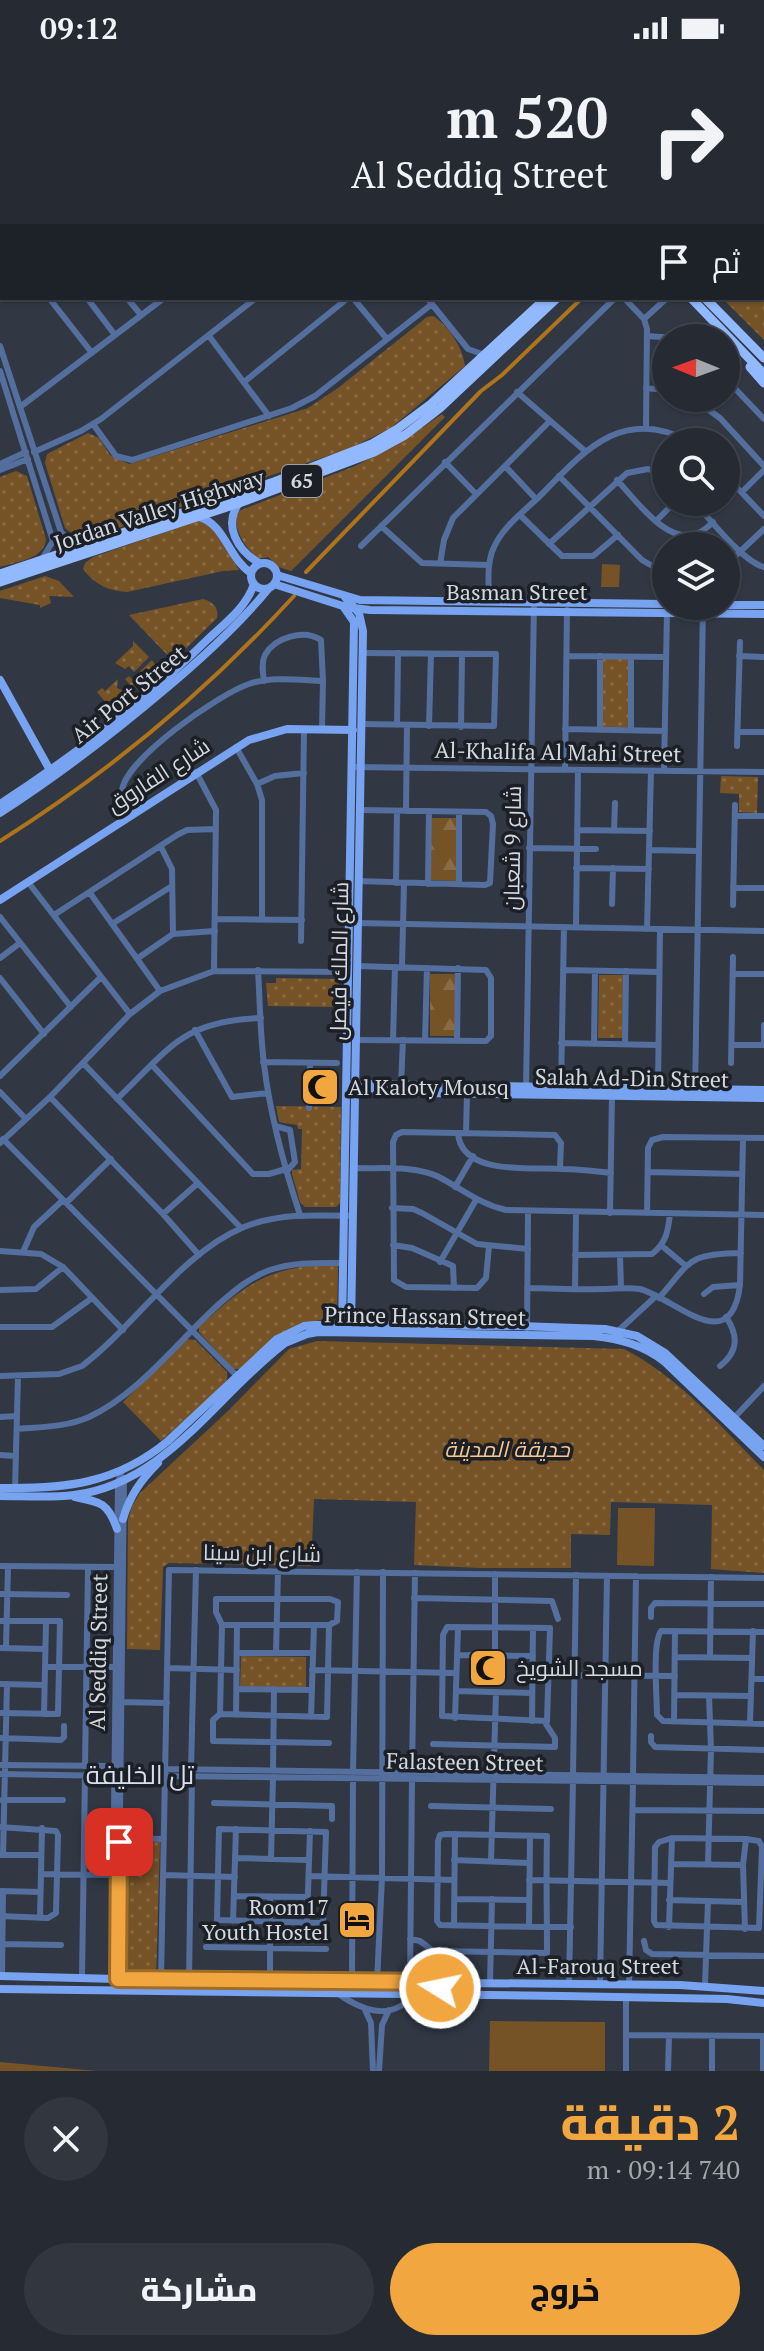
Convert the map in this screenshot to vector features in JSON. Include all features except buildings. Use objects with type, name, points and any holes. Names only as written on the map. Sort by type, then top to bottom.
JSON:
[{"type":"highway","name":"Jordan Valley Highway","points":[[0,574],[42,559],[66,555],[83,545],[351,458],[396,430],[470,369],[544,300]]},
{"type":"highway","name":"Jordan Valley Highway","points":[[0,582],[66,555],[239,503],[394,442],[459,392],[555,300]]},
{"type":"highway","points":[[693,300],[764,374]]},
{"type":"highway","points":[[707,300],[764,358]]},
{"type":"highway","points":[[741,350],[764,383]]},
{"type":"main road","points":[[198,517],[214,524],[236,560],[251,573],[254,584],[261,589],[273,582],[272,565],[259,563],[243,551],[233,531],[231,516],[239,503]]},
{"type":"main road","points":[[251,573],[259,563]]},
{"type":"main road","name":"Basman Street","points":[[273,582],[344,601],[489,602],[567,610],[652,608]]},
{"type":"main road","name":"Air Port Street","points":[[0,813],[182,675],[244,616],[273,582]]},
{"type":"main road","name":"Air Port Street","points":[[0,804],[37,779],[52,773],[64,759],[116,721],[195,652],[245,603],[254,584]]},
{"type":"main road","points":[[344,601],[357,608]]},
{"type":"main road","name":"شارع الملك فيصل","points":[[344,601],[353,617],[363,653],[356,767],[347,1328]]},
{"type":"main road","points":[[740,605],[764,605]]},
{"type":"main road","name":"Basman Street","points":[[357,608],[652,608]]},
{"type":"main road","name":"شارع الملك فيصل","points":[[354,923],[360,810],[353,730],[357,608]]},
{"type":"main road","name":"Basman Street","points":[[740,612],[764,614]]},
{"type":"main road","points":[[0,680],[52,773]]},
{"type":"main road","name":"شارع الفاروق","points":[[0,900],[236,747],[269,733],[304,729],[353,730]]},
{"type":"main road","points":[[40,751],[49,758],[64,759]]},
{"type":"main road","points":[[37,779],[40,751]]},
{"type":"main road","name":"شارع الملك فيصل","points":[[347,1304],[343,1263],[354,1168],[355,1113],[351,1088],[356,1040],[353,969]]},
{"type":"main road","name":"Salah Ad-Din Street","points":[[351,1088],[401,1085],[612,1095],[764,1090]]},
{"type":"main road","name":"Salah Ad-Din Street","points":[[351,1088],[372,1092],[467,1094],[561,1087],[658,1088],[764,1098]]},
{"type":"main road","points":[[355,1113],[359,1103],[372,1092]]},
{"type":"main road","points":[[325,1325],[347,1304],[373,1325]]},
{"type":"main road","name":"Prince Hassan Street","points":[[0,1488],[54,1489],[120,1476],[150,1456],[277,1339],[304,1326],[325,1325],[347,1328],[618,1331],[649,1342],[665,1353],[764,1457]]},
{"type":"main road","name":"Prince Hassan Street","points":[[0,1496],[70,1496],[166,1455],[285,1343],[307,1334],[373,1325],[527,1331],[593,1336],[638,1345],[665,1362],[764,1446]]},
{"type":"main road","points":[[123,1519],[127,1503],[138,1484],[166,1455]]},
{"type":"main road","points":[[70,1496],[102,1504],[112,1515],[117,1529]]},
{"type":"main road","name":"Al-Farouq Street","points":[[1,1976],[705,1985],[764,1991]]},
{"type":"main road","points":[[38,1976],[38,1989]]},
{"type":"main road","points":[[222,1991],[223,1980]]},
{"type":"main road","points":[[440,1982],[440,1995]]},
{"type":"main road","points":[[658,1985],[659,1998]]},
{"type":"main road","name":"Al-Farouq Street","points":[[0,1989],[626,1997],[764,2003]]},
{"type":"street","points":[[51,300],[92,353]]},
{"type":"street","points":[[89,300],[115,335]]},
{"type":"street","points":[[129,300],[141,315]]},
{"type":"street","points":[[20,407],[161,300]]},
{"type":"street","points":[[34,452],[93,424],[254,300]]},
{"type":"street","points":[[244,382],[347,300]]},
{"type":"street","points":[[352,300],[387,339]]},
{"type":"street","points":[[361,546],[613,300]]},
{"type":"street","points":[[626,300],[644,319],[647,336],[646,428]]},
{"type":"street","points":[[644,319],[665,300]]},
{"type":"street","points":[[93,424],[116,456],[132,460],[269,416],[315,396],[430,301],[468,349],[485,355]]},
{"type":"street","points":[[209,336],[269,416]]},
{"type":"street","points":[[647,336],[652,336]]},
{"type":"street","points":[[0,346],[63,536],[61,543],[53,541]]},
{"type":"street","points":[[468,349],[470,369]]},
{"type":"street","points":[[0,371],[53,541],[42,559]]},
{"type":"street","points":[[646,388],[652,389]]},
{"type":"street","points":[[517,392],[585,451]]},
{"type":"street","points":[[740,394],[764,419]]},
{"type":"street","points":[[712,412],[764,468],[742,492],[764,516]]},
{"type":"street","points":[[440,564],[449,525],[550,421]]},
{"type":"street","points":[[489,602],[488,565],[498,538],[585,451],[609,435],[652,428]]},
{"type":"street","points":[[0,470],[15,460],[22,439]]},
{"type":"street","points":[[0,464],[27,455]]},
{"type":"street","points":[[15,460],[33,473]]},
{"type":"street","points":[[445,462],[476,494]]},
{"type":"street","points":[[505,466],[536,499]]},
{"type":"street","points":[[549,544],[617,480],[637,469],[652,470]]},
{"type":"street","points":[[559,476],[647,564],[652,565]]},
{"type":"street","points":[[617,480],[656,521],[672,533],[699,533],[713,522]]},
{"type":"street","points":[[520,515],[562,556],[593,556],[618,535]]},
{"type":"street","points":[[656,521],[661,516]]},
{"type":"street","points":[[707,516],[742,552],[764,567]]},
{"type":"street","points":[[381,526],[415,559],[426,564],[488,565]]},
{"type":"street","points":[[742,552],[764,529]]},
{"type":"street","points":[[63,536],[83,545]]},
{"type":"street","name":"شارع 9 شعبان","points":[[526,1090],[534,606]]},
{"type":"street","points":[[565,770],[567,610]]},
{"type":"street","points":[[664,771],[666,620]]},
{"type":"street","points":[[695,1093],[703,620]]},
{"type":"street","points":[[264,681],[263,665],[267,653],[283,638],[314,636],[321,640],[322,729]]},
{"type":"street","points":[[737,746],[740,642]]},
{"type":"street","points":[[361,724],[494,726],[496,654],[363,653]]},
{"type":"street","points":[[397,725],[398,653]]},
{"type":"street","points":[[429,726],[431,654]]},
{"type":"street","points":[[461,727],[462,654]]},
{"type":"street","points":[[567,656],[666,657]]},
{"type":"street","points":[[600,656],[600,730]]},
{"type":"street","points":[[739,656],[764,657]]},
{"type":"street","points":[[631,657],[631,730]]},
{"type":"street","points":[[131,814],[124,803],[122,790],[125,783],[149,751],[181,725],[224,696],[248,685],[264,681],[323,681]]},
{"type":"street","points":[[406,811],[407,725]]},
{"type":"street","points":[[301,941],[304,729]]},
{"type":"street","points":[[565,729],[665,731]]},
{"type":"street","points":[[738,732],[764,732]]},
{"type":"street","points":[[236,747],[257,784],[263,813],[262,919]]},
{"type":"street","name":"Al-Khalifa Al Mahi Street","points":[[356,767],[764,772]]},
{"type":"street","points":[[576,928],[578,770]]},
{"type":"street","points":[[647,929],[651,771]]},
{"type":"street","points":[[196,772],[215,806],[214,971]]},
{"type":"street","points":[[257,784],[275,776],[304,773]]},
{"type":"street","points":[[614,831],[615,803]]},
{"type":"street","points":[[733,905],[735,805]]},
{"type":"street","points":[[358,881],[490,883],[493,824],[486,812],[360,810]]},
{"type":"street","points":[[393,1040],[403,924],[397,811]]},
{"type":"street","points":[[428,884],[429,811]]},
{"type":"street","points":[[459,812],[459,884]]},
{"type":"street","points":[[735,816],[764,816]]},
{"type":"street","points":[[54,915],[187,830],[216,829]]},
{"type":"street","points":[[577,830],[650,831]]},
{"type":"street","points":[[161,847],[172,869],[173,934]]},
{"type":"street","points":[[529,848],[596,849]]},
{"type":"street","points":[[649,850],[698,851]]},
{"type":"street","points":[[576,868],[649,869]]},
{"type":"street","points":[[612,904],[613,868]]},
{"type":"street","points":[[28,882],[130,1014]]},
{"type":"street","points":[[112,924],[172,886]]},
{"type":"street","points":[[733,888],[764,888]]},
{"type":"street","points":[[90,893],[160,991]]},
{"type":"street","points":[[0,917],[71,1007]]},
{"type":"street","points":[[216,919],[302,920]]},
{"type":"street","points":[[354,923],[764,931]]},
{"type":"street","points":[[561,1087],[564,927]]},
{"type":"street","points":[[658,1088],[660,929]]},
{"type":"street","points":[[138,958],[173,934],[215,931]]},
{"type":"street","points":[[0,958],[20,943]]},
{"type":"street","points":[[731,1063],[733,957]]},
{"type":"street","points":[[425,1040],[427,968]]},
{"type":"street","points":[[457,1040],[458,968]]},
{"type":"street","points":[[238,1377],[2,1141],[50,1097],[130,1014],[160,991],[214,971],[458,968],[486,970],[491,978],[490,1038],[486,1041],[356,1040]]},
{"type":"street","points":[[258,970],[263,1062],[268,1093],[300,1215]]},
{"type":"street","points":[[563,970],[659,972]]},
{"type":"street","points":[[594,1044],[595,971]]},
{"type":"street","points":[[625,1044],[626,971]]},
{"type":"street","points":[[733,974],[764,974]]},
{"type":"street","points":[[0,1076],[101,977]]},
{"type":"street","points":[[0,978],[44,1034]]},
{"type":"street","points":[[117,1099],[176,1041],[195,1030],[219,1021],[261,1018]]},
{"type":"street","points":[[732,1045],[764,1045],[764,1025]]},
{"type":"street","points":[[195,1030],[232,1097],[268,1093]]},
{"type":"street","points":[[401,1085],[403,1040]]},
{"type":"street","points":[[561,1043],[658,1045]]},
{"type":"street","points":[[263,1062],[337,1063]]},
{"type":"street","points":[[83,1063],[241,1228]]},
{"type":"street","points":[[309,1108],[310,1063]]},
{"type":"street","points":[[152,1065],[253,1174],[286,1171],[295,1162],[290,1130],[275,1126]]},
{"type":"street","points":[[0,1092],[26,1119]]},
{"type":"street","points":[[467,1094],[461,1146],[473,1156],[497,1167],[611,1173]]},
{"type":"street","points":[[610,1213],[612,1095]]},
{"type":"street","points":[[50,1097],[199,1255]]},
{"type":"street","points":[[489,1246],[484,1283],[477,1288],[406,1287],[397,1284],[393,1275],[392,1208],[393,1142],[398,1133],[555,1135],[561,1143],[560,1168]]},
{"type":"street","points":[[647,1213],[648,1148],[652,1140],[663,1137],[764,1138]]},
{"type":"street","points":[[527,1288],[640,1290],[703,1321],[726,1317],[738,1301],[740,1285],[743,1139]]},
{"type":"street","points":[[455,1187],[473,1156]]},
{"type":"street","points":[[23,1252],[34,1227],[111,1159]]},
{"type":"street","points":[[354,1168],[424,1172],[491,1207],[528,1212],[764,1215]]},
{"type":"street","points":[[648,1172],[742,1174]]},
{"type":"street","points":[[163,1214],[198,1183]]},
{"type":"street","points":[[440,1262],[476,1200]]},
{"type":"street","points":[[392,1208],[413,1209],[477,1244],[528,1249]]},
{"type":"street","points":[[527,1331],[528,1212]]},
{"type":"street","points":[[575,1289],[576,1212]]},
{"type":"street","points":[[575,1255],[652,1254],[662,1246],[670,1214]]},
{"type":"street","points":[[0,1376],[72,1371],[97,1355],[199,1255],[241,1228],[266,1220],[300,1215],[348,1216]]},
{"type":"street","points":[[393,1245],[412,1248],[453,1266],[454,1288]]},
{"type":"street","points":[[662,1246],[686,1266]]},
{"type":"street","points":[[0,1251],[41,1254],[63,1267],[123,1330]]},
{"type":"street","points":[[618,1331],[686,1266],[702,1255],[741,1253]]},
{"type":"street","points":[[620,1256],[621,1288]]},
{"type":"street","points":[[17,1429],[66,1424],[108,1407],[132,1389],[235,1290],[267,1271],[296,1264],[343,1263]]},
{"type":"street","points":[[0,1290],[36,1289],[63,1267]]},
{"type":"street","points":[[704,1294],[713,1287],[740,1285]]},
{"type":"street","points":[[0,1327],[52,1327],[92,1298]]},
{"type":"street","points":[[720,1366],[733,1354],[735,1346],[734,1332],[726,1317]]},
{"type":"street","points":[[15,1489],[18,1376]]},
{"type":"street","points":[[732,1420],[764,1386]]},
{"type":"street","points":[[0,1417],[17,1416]]},
{"type":"street","points":[[0,1455],[16,1456]]},
{"type":"street","name":"Al Seddiq Street","points":[[115,1979],[114,1766],[123,1519],[120,1476]]},
{"type":"street","name":"Al Seddiq Street","points":[[115,1979],[120,1567],[117,1529],[120,1476]]},
{"type":"street","points":[[45,1649],[3,1648],[4,1566],[120,1567]]},
{"type":"street","points":[[85,1766],[88,1567]]},
{"type":"street","name":"شارع ابن سينا","points":[[161,1979],[169,1570],[764,1578]]},
{"type":"street","points":[[189,1980],[196,1570]]},
{"type":"street","points":[[276,1653],[278,1571]]},
{"type":"street","points":[[352,1981],[357,1572]]},
{"type":"street","points":[[377,1982],[382,1877],[383,1572]]},
{"type":"street","points":[[410,1982],[415,1573]]},
{"type":"street","points":[[495,1574],[495,1656]]},
{"type":"street","points":[[569,1984],[576,1575]]},
{"type":"street","points":[[600,1985],[607,1576]]},
{"type":"street","points":[[629,1985],[636,1576]]},
{"type":"street","points":[[710,1656],[711,1577]]},
{"type":"street","points":[[4,1594],[67,1595]]},
{"type":"street","points":[[414,1598],[552,1601],[558,1619]]},
{"type":"street","points":[[220,1714],[222,1625],[216,1612],[216,1599],[330,1599],[338,1602],[337,1621],[329,1625],[222,1625]]},
{"type":"street","points":[[651,1617],[651,1608],[655,1603],[764,1604]]},
{"type":"street","points":[[3,1621],[60,1621],[58,1714],[3,1714]]},
{"type":"street","points":[[44,1714],[46,1622]]},
{"type":"street","points":[[236,1715],[237,1625]]},
{"type":"street","points":[[311,1717],[314,1625]]},
{"type":"street","points":[[329,1625],[327,1717],[220,1714],[213,1720],[213,1741],[329,1743]]},
{"type":"street","points":[[455,1718],[458,1628]]},
{"type":"street","points":[[532,1721],[533,1628]]},
{"type":"street","points":[[433,1744],[555,1747],[555,1738],[546,1728],[547,1721],[550,1628],[445,1629],[442,1716],[547,1721]]},
{"type":"street","points":[[764,1632],[710,1630],[659,1633],[657,1677],[657,1715],[660,1720],[764,1724]]},
{"type":"street","points":[[674,1722],[675,1631]]},
{"type":"street","points":[[750,1723],[753,1631]]},
{"type":"street","points":[[237,1653],[313,1653]]},
{"type":"street","points":[[457,1655],[533,1656]]},
{"type":"street","points":[[675,1657],[752,1658]]},
{"type":"street","points":[[45,1667],[116,1667]]},
{"type":"street","points":[[167,1668],[237,1670]]},
{"type":"street","points":[[312,1670],[456,1673]]},
{"type":"street","points":[[532,1675],[675,1676]]},
{"type":"street","points":[[752,1679],[764,1679]]},
{"type":"street","points":[[41,1855],[1,1855],[2,1765],[4,1684],[44,1685]]},
{"type":"street","points":[[237,1689],[312,1690]]},
{"type":"street","points":[[271,1859],[274,1689]]},
{"type":"street","points":[[456,1691],[532,1693]]},
{"type":"street","points":[[491,1861],[496,1692]]},
{"type":"street","points":[[675,1695],[751,1696]]},
{"type":"street","points":[[708,1864],[709,1696]]},
{"type":"street","points":[[118,1702],[167,1703]]},
{"type":"street","points":[[3,1738],[61,1740],[64,1726]]},
{"type":"street","points":[[651,1736],[655,1747],[764,1750]]},
{"type":"street","points":[[2,1765],[114,1766]]},
{"type":"street","name":"Falasteen Street","points":[[165,1772],[764,1781]]},
{"type":"street","points":[[2,1774],[114,1776]]},
{"type":"street","points":[[82,1978],[85,1775]]},
{"type":"street","points":[[2,1800],[63,1800]]},
{"type":"street","points":[[214,1803],[332,1806],[332,1819]]},
{"type":"street","points":[[431,1806],[551,1809]]},
{"type":"street","points":[[633,1810],[764,1811]]},
{"type":"street","points":[[1,1916],[48,1918],[56,1913],[58,1875],[56,1831],[2,1827]]},
{"type":"street","points":[[40,1918],[42,1828]]},
{"type":"street","points":[[219,1829],[236,1829],[326,1832],[323,1923],[217,1920],[219,1829]]},
{"type":"street","points":[[233,1921],[236,1829]]},
{"type":"street","points":[[307,1922],[310,1831]]},
{"type":"street","points":[[454,1925],[455,1834]]},
{"type":"street","points":[[410,1939],[420,1941],[433,1951],[547,1953],[547,1927],[546,1881],[547,1836],[440,1835],[437,1879],[437,1921],[440,1925],[547,1927],[571,1927]]},
{"type":"street","points":[[529,1926],[530,1836]]},
{"type":"street","points":[[116,1838],[164,1839]]},
{"type":"street","points":[[669,1927],[672,1838]]},
{"type":"street","points":[[672,1838],[708,1838],[756,1839],[761,1844],[760,1924],[756,1929],[658,1927],[654,1921],[655,1847],[659,1842],[672,1838]]},
{"type":"street","points":[[745,1929],[743,1865],[746,1839]]},
{"type":"street","points":[[235,1858],[309,1860]]},
{"type":"street","points":[[454,1860],[529,1863]]},
{"type":"street","points":[[671,1864],[743,1865]]},
{"type":"street","points":[[41,1874],[113,1875]]},
{"type":"street","points":[[163,1875],[235,1877]]},
{"type":"street","points":[[309,1876],[454,1880]]},
{"type":"street","points":[[529,1880],[670,1883]]},
{"type":"street","points":[[744,1885],[762,1885]]},
{"type":"street","points":[[1,1976],[2,1891],[40,1892]]},
{"type":"street","points":[[234,1896],[308,1897]]},
{"type":"street","points":[[270,1897],[270,1980]]},
{"type":"street","points":[[455,1899],[528,1900]]},
{"type":"street","points":[[490,1983],[492,1899]]},
{"type":"street","points":[[669,1900],[744,1902]]},
{"type":"street","points":[[705,1985],[708,1901]]},
{"type":"street","points":[[644,1941],[646,1950],[652,1954],[764,1956]]},
{"type":"street","points":[[1,1944],[61,1945]]},
{"type":"street","points":[[206,1947],[326,1949]]},
{"type":"street","points":[[337,1993],[365,2010],[371,2020],[379,2071]]},
{"type":"street","points":[[365,2010],[389,2010],[406,2003],[414,1994]]},
{"type":"street","points":[[626,1997],[626,2071]]},
{"type":"street","points":[[373,2071],[382,2025],[389,2010]]},
{"type":"street","points":[[627,2035],[764,2036],[763,2071]]},
{"type":"street","points":[[668,2071],[669,2036]]},
{"type":"street","points":[[712,2037],[712,2071]]},
{"type":"green space","points":[[724,300],[764,300],[764,340]]},
{"type":"green space","points":[[433,316],[454,338],[465,366],[391,428],[348,449],[92,537],[81,540],[65,528],[45,463],[47,454],[88,433],[99,438],[110,455],[129,464],[308,408],[427,317]]},
{"type":"green space","points":[[442,414],[445,417],[291,571],[279,567],[268,557],[258,559],[244,543],[238,532],[236,512],[355,466],[395,446]]},
{"type":"green space","points":[[16,471],[27,476],[46,539],[41,551],[35,555],[0,567],[0,477]]},
{"type":"green space","points":[[201,520],[212,527],[239,570],[127,592],[102,586],[83,569],[93,557]]},
{"type":"green space","points":[[602,564],[620,565],[619,587],[601,587]]},
{"type":"green space","points":[[45,576],[59,581],[74,597],[49,596],[51,603],[40,608],[40,605],[0,598],[0,591]]},
{"type":"green space","points":[[203,599],[214,606],[217,618],[173,661],[129,615]]},
{"type":"green space","points":[[133,641],[149,657],[134,672],[129,666],[125,669],[115,663],[133,646]]},
{"type":"green space","points":[[603,659],[630,659],[630,727],[603,727]]},
{"type":"green space","points":[[152,660],[162,674],[146,687],[141,682],[134,689],[125,679],[129,676],[132,679]]},
{"type":"green space","points":[[118,679],[117,688],[128,693],[126,697],[129,702],[118,712],[113,711],[97,692],[102,688],[105,691]]},
{"type":"green space","points":[[721,776],[758,777],[757,813],[739,812],[739,794],[720,793]]},
{"type":"green space","points":[[431,818],[457,818],[456,881],[431,880]]},
{"type":"green space","points":[[430,974],[456,974],[455,1036],[430,1036]]},
{"type":"green space","points":[[599,975],[624,975],[623,1038],[598,1038]]},
{"type":"green space","points":[[276,978],[335,979],[340,985],[340,1007],[268,1006],[266,983],[276,983]]},
{"type":"green space","points":[[276,1106],[341,1107],[340,1203],[336,1207],[305,1207],[300,1202],[292,1170],[301,1169],[302,1129],[279,1122]]},
{"type":"green space","points":[[309,1266],[338,1266],[337,1319],[295,1327],[263,1348],[242,1369],[233,1369],[199,1332],[199,1327],[248,1286],[275,1273]]},
{"type":"green space","points":[[186,1339],[195,1340],[227,1372],[227,1382],[161,1441],[123,1402]]},
{"type":"green space","name":"حديقة المدينة","points":[[317,1341],[624,1349],[681,1388],[764,1470],[764,1573],[711,1569],[712,1505],[611,1502],[610,1535],[571,1534],[571,1568],[480,1568],[414,1565],[416,1502],[314,1499],[311,1566],[169,1563],[163,1567],[160,1650],[127,1649],[128,1520],[140,1493],[289,1349]]},
{"type":"green space","points":[[618,1508],[655,1508],[654,1566],[617,1565]]},
{"type":"green space","points":[[241,1656],[306,1657],[306,1687],[240,1687]]},
{"type":"green space","points":[[119,1842],[160,1842],[156,1980],[118,1979]]},
{"type":"green space","points":[[490,2021],[605,2022],[605,2071],[489,2071]]},
{"type":"green space","points":[[0,2062],[97,2071],[0,2071]]},
{"type":"waterway","points":[[306,572],[481,391],[502,375],[580,300]]},
{"type":"waterway","points":[[0,841],[79,787],[155,728],[227,664],[294,596]]},
{"type":"place","name":"Al Kaloty Mousq","points":[[320,1087]]},
{"type":"place","name":"مسجد الشويخ","points":[[488,1668]]},
{"type":"place","name":"Room17 Youth Hostel","points":[[357,1920]]},
{"type":"district","name":"تل الخليفة","points":[[140,1775]]},
{"type":"route","points":[[119,1842],[118,1979],[440,1982],[440,1988]]}]
